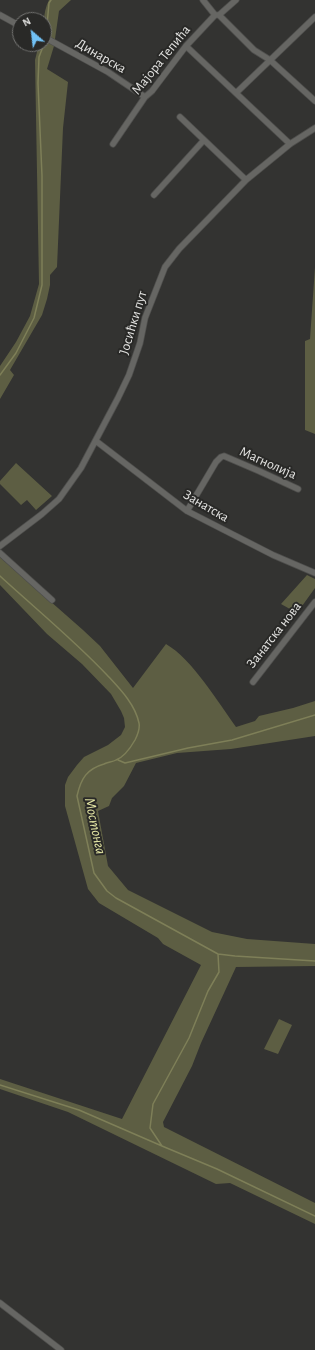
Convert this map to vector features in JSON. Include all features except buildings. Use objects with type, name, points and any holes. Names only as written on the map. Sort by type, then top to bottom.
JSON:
[{"type":"street","points":[[203,0],[254,50],[270,60],[315,101]]},
{"type":"street","name":"Мајора Тепића","points":[[113,144],[145,97],[152,92],[186,46],[217,15],[236,0]]},
{"type":"street","points":[[0,15],[12,22]]},
{"type":"street","points":[[236,93],[315,17]]},
{"type":"street","name":"Динарска","points":[[52,42],[108,72],[145,97]]},
{"type":"street","points":[[186,46],[290,144]]},
{"type":"street","points":[[180,117],[246,180]]},
{"type":"street","name":"Јосићки пут","points":[[0,546],[59,499],[81,468],[118,398],[130,370],[140,343],[144,318],[165,267],[179,249],[246,180],[290,144],[315,128]]},
{"type":"street","points":[[154,195],[204,140]]},
{"type":"street","name":"Занатска","points":[[96,441],[187,511],[273,555],[315,573]]},
{"type":"street","name":"Магнолија","points":[[187,511],[216,462],[224,456],[298,490]]},
{"type":"street","points":[[0,553],[52,600]]},
{"type":"street","name":"Занатска нова","points":[[253,682],[315,602]]},
{"type":"street","points":[[0,1303],[61,1350]]},
{"type":"green space","points":[[49,0],[71,0],[59,11],[54,46],[47,69],[68,82],[63,128],[57,267],[50,275],[50,285],[42,315],[10,370],[14,375],[0,399],[0,366],[16,342],[30,316],[39,284],[35,60],[37,52],[52,52],[52,12],[45,12]]},
{"type":"green space","points":[[315,267],[315,434],[305,430],[305,341],[310,339]]},
{"type":"green space","points":[[16,463],[52,496],[36,510],[27,500],[21,505],[0,484],[0,481]]},
{"type":"green space","points":[[0,557],[100,646],[133,688],[166,644],[176,651],[195,670],[236,727],[255,721],[259,716],[315,701],[315,736],[231,749],[177,753],[136,763],[124,786],[112,798],[109,806],[98,811],[108,866],[128,890],[212,932],[247,939],[315,944],[315,966],[236,967],[192,1066],[163,1122],[164,1127],[315,1203],[315,1224],[230,1183],[216,1184],[68,1112],[0,1089],[0,1079],[122,1119],[201,965],[163,944],[158,938],[99,903],[88,889],[65,806],[65,785],[68,777],[84,757],[108,745],[121,735],[125,727],[124,718],[111,694],[82,664],[47,634],[0,585]]},
{"type":"green space","points":[[307,575],[315,579],[315,588],[297,613],[281,604]]},
{"type":"green space","points":[[279,1019],[292,1025],[278,1054],[264,1049]]},
{"type":"waterway","points":[[48,12],[49,3],[51,0]]},
{"type":"waterway","points":[[0,375],[16,353],[34,318],[42,285],[42,176],[38,83],[39,57],[41,52]]},
{"type":"waterway","name":"Мостонга","points":[[0,576],[94,662],[131,703],[137,716],[139,730],[129,749],[119,759],[98,766],[89,772],[83,779],[77,796],[94,873],[107,891],[116,898],[218,954],[315,961]]},
{"type":"waterway","points":[[118,760],[125,763],[188,748],[232,740],[315,715]]},
{"type":"waterway","points":[[218,954],[219,972],[208,991],[189,1038],[153,1104],[150,1128],[162,1146],[217,1169],[315,1216]]},
{"type":"waterway","points":[[0,1085],[79,1110],[162,1146]]}]
